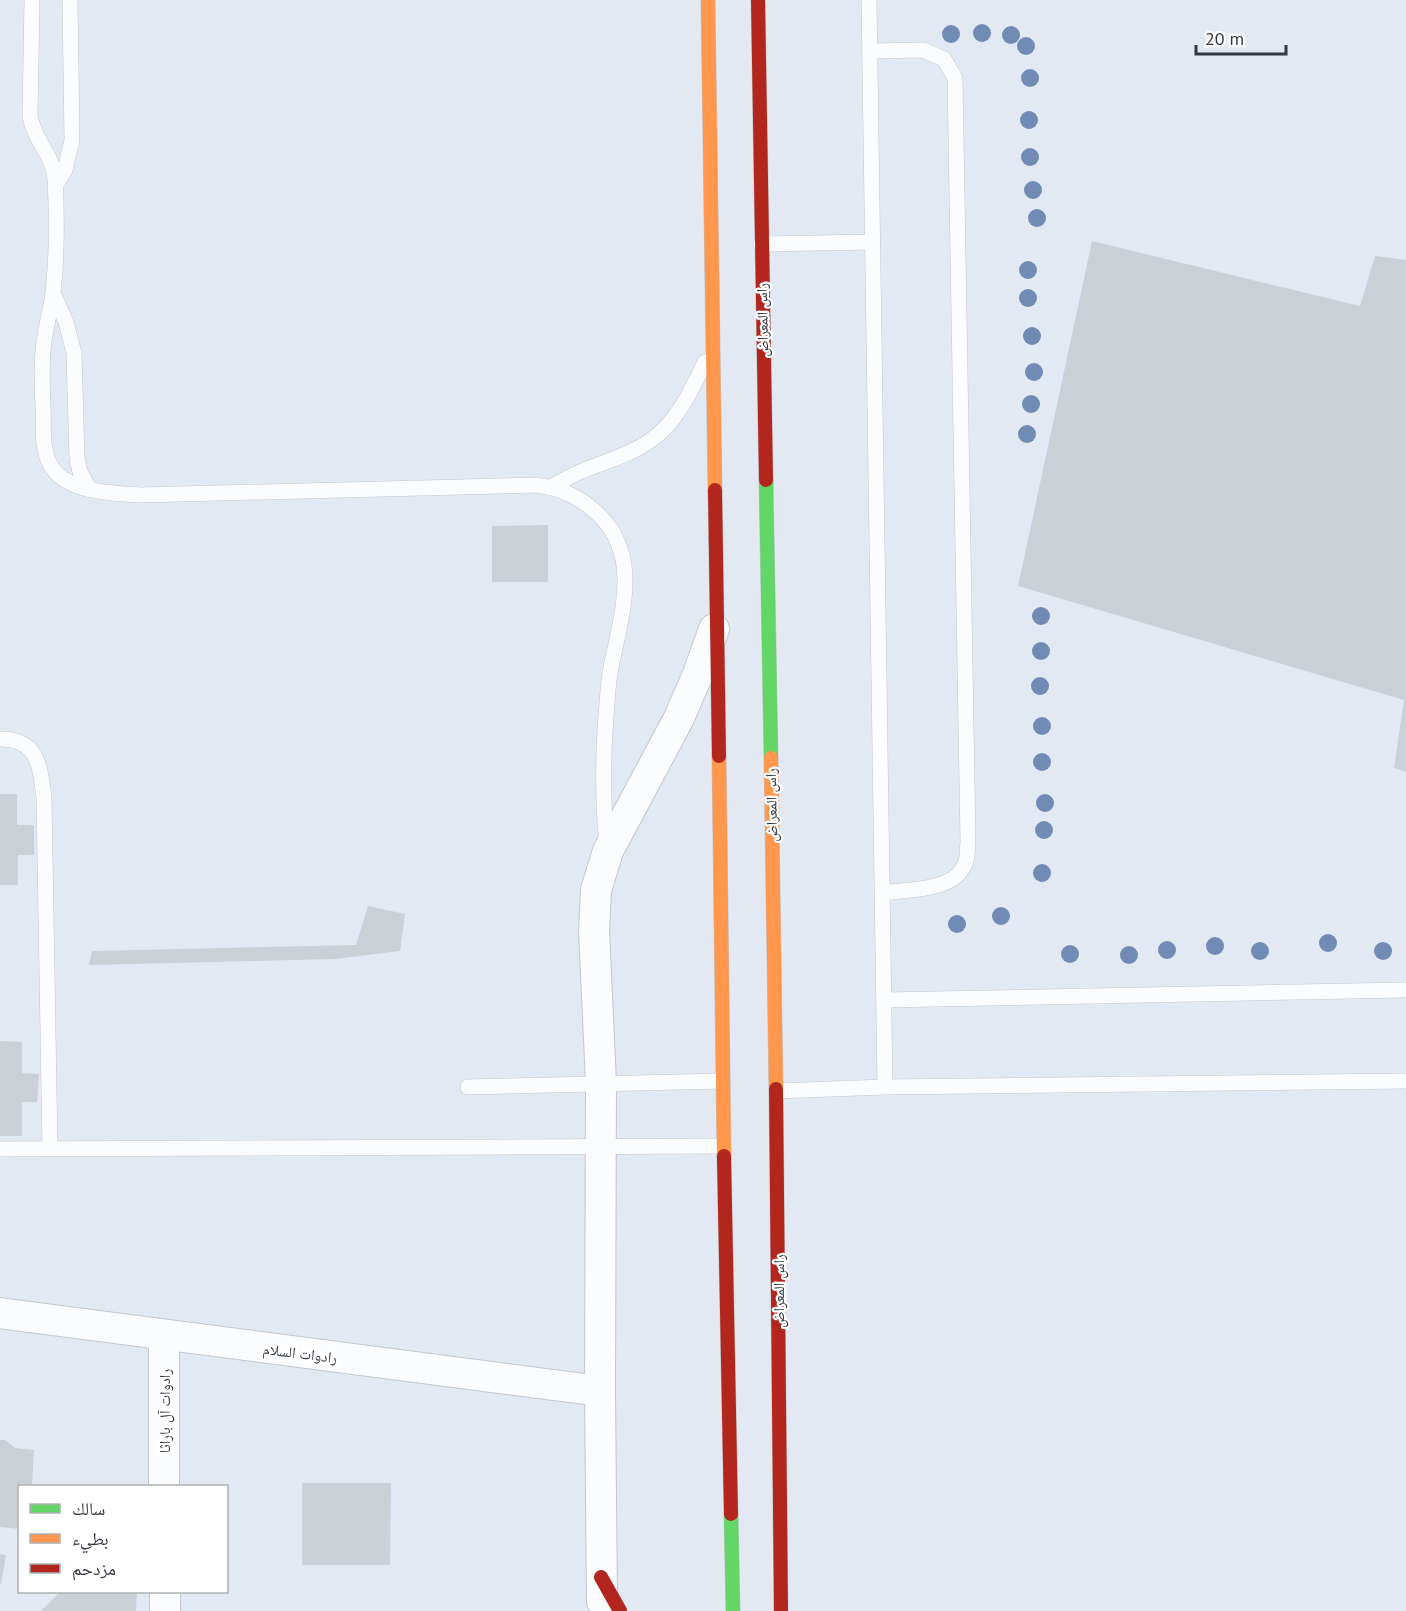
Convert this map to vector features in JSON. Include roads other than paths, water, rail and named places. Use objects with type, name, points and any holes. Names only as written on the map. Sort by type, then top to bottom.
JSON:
[{"type":"street","points":[[708,0],[724,1146],[734,1611]]},
{"type":"street","name":"راس المعراض","points":[[758,0],[776,1090],[781,1611]]},
{"type":"street","points":[[602,1611],[601,1083],[594,920],[596,890],[608,851],[680,718],[716,623]]},
{"type":"street","name":"رادوات السلام","points":[[0,1313],[600,1391]]},
{"type":"street","name":"رادوات آل باراثا","points":[[164,1335],[164,1485]]},
{"type":"street","points":[[601,1577],[620,1611]]},
{"type":"street","points":[[165,1593],[165,1611]]},
{"type":"lane","points":[[32,0],[30,116],[34,134],[51,162],[55,187],[55,271],[41,374],[45,452],[50,465],[60,476],[90,490],[141,495],[536,484],[551,487],[580,499],[613,532],[624,562],[626,593],[613,657],[607,702],[603,814],[608,851]]},
{"type":"lane","points":[[55,187],[65,170],[72,140],[70,0]]},
{"type":"lane","points":[[869,0],[885,1087]]},
{"type":"lane","points":[[870,51],[923,50],[944,59],[955,78],[968,830],[966,861],[958,875],[944,885],[882,893]]},
{"type":"lane","points":[[761,244],[872,242]]},
{"type":"lane","points":[[53,293],[66,322],[75,353],[77,458],[80,472],[90,490]]},
{"type":"lane","points":[[551,487],[583,471],[617,459],[648,441],[663,429],[677,412],[694,384],[713,346]]},
{"type":"lane","points":[[0,739],[21,742],[33,751],[40,769],[43,788],[50,1149]]},
{"type":"lane","points":[[884,1000],[1406,990]]},
{"type":"lane","points":[[468,1087],[723,1081]]},
{"type":"lane","points":[[776,1090],[1406,1081]]},
{"type":"lane","points":[[0,1149],[724,1146]]}]
